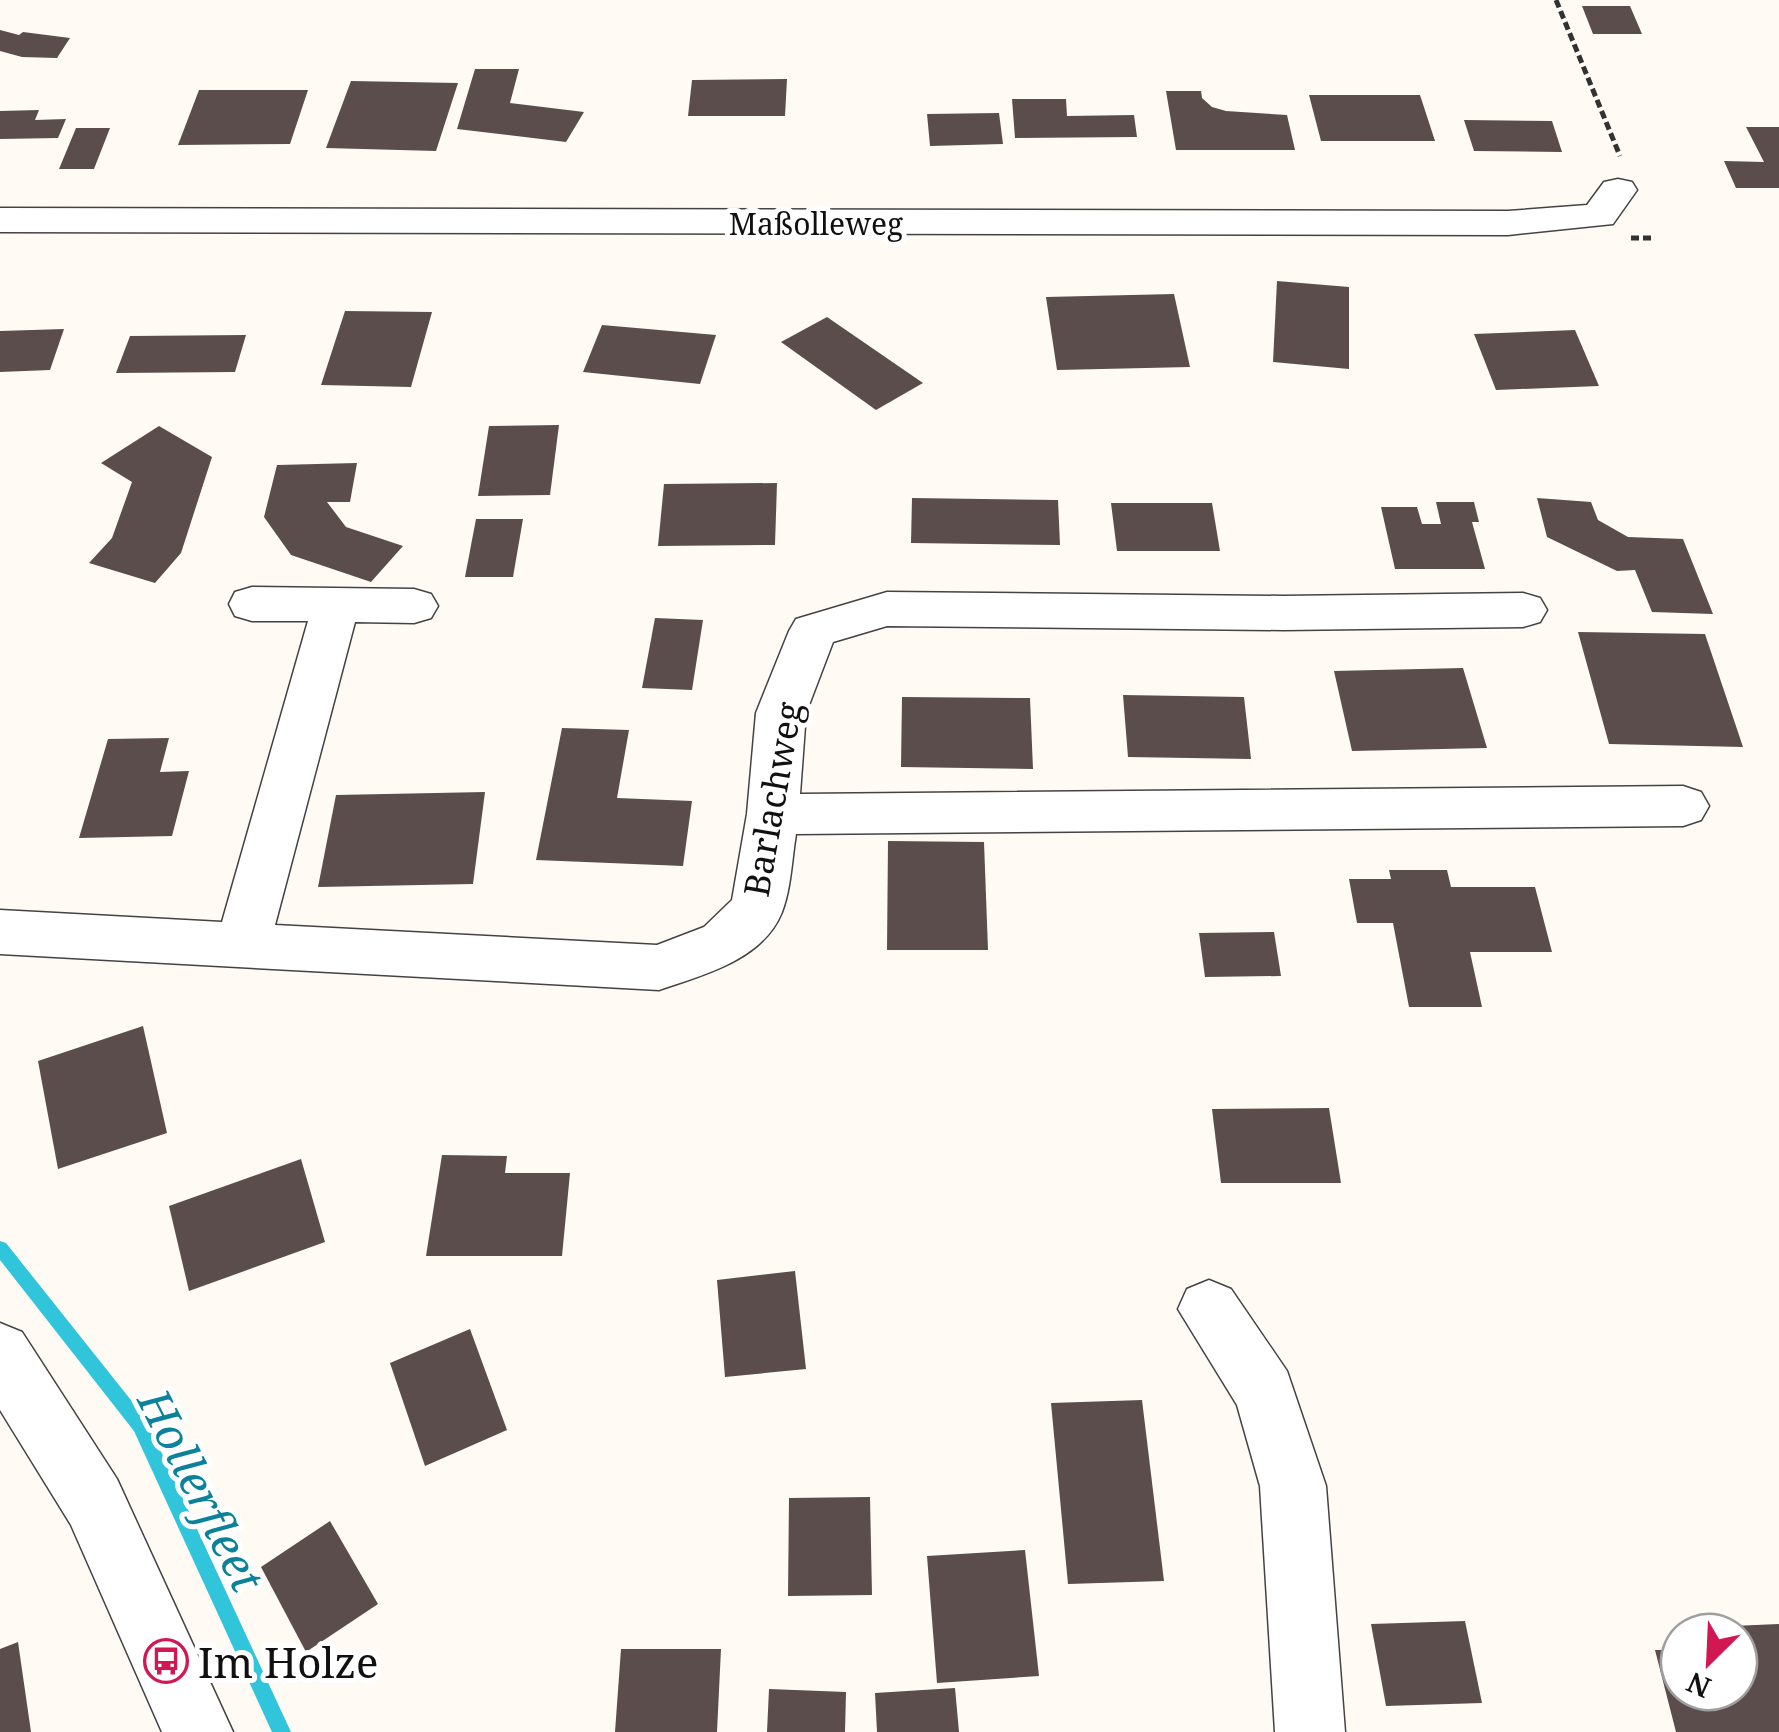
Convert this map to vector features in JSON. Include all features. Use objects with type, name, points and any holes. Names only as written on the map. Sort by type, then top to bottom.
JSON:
[{"type":"street","name":"Maßolleweg","points":[[0,220],[1508,223],[1599,216],[1618,190]]},
{"type":"street","points":[[252,604],[414,606]]},
{"type":"street","points":[[243,944],[336,605]]},
{"type":"street","name":"Barlachweg","points":[[0,932],[659,968],[723,943],[757,908],[773,814],[780,712],[813,631],[887,609],[1284,613],[1523,610]]},
{"type":"street","points":[[773,814],[1684,806]]},
{"type":"street","points":[[1209,1309],[1264,1392],[1294,1486],[1310,1732]]},
{"type":"street","points":[[0,1353],[94,1502],[198,1732]]},
{"type":"path","points":[[1556,0],[1630,180],[1618,190]]},
{"type":"building","points":[[1582,6],[1630,6],[1642,34],[1593,34]]},
{"type":"building","points":[[0,30],[70,38],[57,58],[22,57],[0,51]]},
{"type":"building","points":[[475,69],[519,69],[510,103],[584,112],[566,142],[457,129]]},
{"type":"building","points":[[787,79],[785,116],[688,116],[692,80]]},
{"type":"building","points":[[351,81],[458,83],[436,151],[326,148]]},
{"type":"building","points":[[199,90],[308,90],[290,144],[178,145]]},
{"type":"building","points":[[1166,91],[1201,91],[1202,98],[1212,107],[1226,111],[1287,115],[1295,150],[1176,150]]},
{"type":"building","points":[[1309,95],[1420,95],[1435,141],[1321,141]]},
{"type":"building","points":[[1012,99],[1066,99],[1067,116],[1134,115],[1137,137],[1015,138]]},
{"type":"building","points":[[39,110],[35,120],[66,119],[58,138],[0,139],[0,111]]},
{"type":"building","points":[[999,113],[1003,144],[930,146],[927,114]]},
{"type":"building","points":[[1464,120],[1552,121],[1562,152],[1474,151]]},
{"type":"building","points":[[1746,127],[1779,127],[1779,188],[1736,188],[1724,161],[1764,162]]},
{"type":"building","points":[[76,128],[110,128],[94,169],[59,169]]},
{"type":"building","points":[[1277,281],[1349,287],[1349,369],[1273,362]]},
{"type":"building","points":[[1174,294],[1190,367],[1057,370],[1046,297]]},
{"type":"building","points":[[345,311],[432,312],[411,387],[321,385]]},
{"type":"building","points":[[827,317],[923,383],[876,410],[781,342]]},
{"type":"building","points":[[602,325],[716,335],[700,384],[583,372]]},
{"type":"building","points":[[64,329],[50,370],[0,372],[0,331]]},
{"type":"building","points":[[1575,330],[1599,386],[1496,390],[1474,334]]},
{"type":"building","points":[[246,335],[235,372],[116,373],[130,336]]},
{"type":"building","points":[[559,425],[550,495],[478,496],[489,426]]},
{"type":"building","points":[[159,426],[212,457],[181,553],[155,583],[89,563],[112,538],[132,482],[101,463]]},
{"type":"building","points":[[357,463],[350,502],[327,502],[346,527],[403,546],[371,582],[291,555],[264,517],[277,465]]},
{"type":"building","points":[[777,483],[775,545],[658,546],[664,484]]},
{"type":"building","points":[[912,498],[1058,500],[1060,545],[911,543]]},
{"type":"building","points":[[1537,498],[1591,502],[1598,520],[1628,537],[1683,539],[1713,614],[1652,612],[1635,570],[1617,571],[1547,537]]},
{"type":"building","points":[[1436,502],[1474,502],[1479,522],[1472,522],[1485,569],[1395,569],[1381,507],[1417,507],[1422,524],[1441,524]]},
{"type":"building","points":[[1111,503],[1212,503],[1220,551],[1117,551]]},
{"type":"building","points":[[476,519],[523,519],[513,577],[465,577]]},
{"type":"building","points":[[655,618],[703,620],[692,690],[642,688]]},
{"type":"building","points":[[1578,632],[1705,634],[1743,747],[1609,744]]},
{"type":"building","points":[[1463,668],[1487,748],[1352,751],[1334,671]]},
{"type":"building","points":[[1123,695],[1244,697],[1251,759],[1128,757]]},
{"type":"building","points":[[902,697],[1030,698],[1033,769],[901,767]]},
{"type":"building","points":[[562,728],[629,730],[617,798],[692,801],[683,866],[536,860]]},
{"type":"building","points":[[169,738],[160,772],[189,771],[172,836],[79,838],[108,739]]},
{"type":"building","points":[[485,792],[473,884],[318,887],[336,795]]},
{"type":"building","points":[[888,841],[984,842],[988,950],[887,950]]},
{"type":"building","points":[[1389,870],[1447,870],[1451,887],[1535,887],[1552,952],[1470,952],[1482,1007],[1409,1007],[1393,923],[1357,923],[1349,879],[1391,879]]},
{"type":"building","points":[[1274,932],[1281,976],[1205,977],[1199,933]]},
{"type":"building","points":[[143,1026],[167,1133],[58,1169],[38,1061]]},
{"type":"building","points":[[1329,1108],[1341,1183],[1221,1183],[1212,1109]]},
{"type":"building","points":[[442,1155],[507,1156],[505,1173],[570,1173],[562,1256],[426,1256]]},
{"type":"building","points":[[301,1159],[325,1242],[189,1291],[169,1206]]},
{"type":"building","points":[[795,1271],[806,1369],[725,1377],[717,1280]]},
{"type":"building","points":[[470,1329],[507,1430],[425,1466],[390,1363]]},
{"type":"building","points":[[1142,1400],[1164,1581],[1068,1584],[1051,1403]]},
{"type":"building","points":[[870,1497],[872,1595],[788,1596],[789,1498]]},
{"type":"building","points":[[330,1521],[378,1604],[306,1652],[261,1567]]},
{"type":"building","points":[[1025,1550],[1039,1676],[937,1683],[927,1556]]},
{"type":"building","points":[[1465,1621],[1482,1703],[1386,1706],[1371,1624]]},
{"type":"building","points":[[1779,1624],[1779,1732],[1676,1732],[1671,1712],[1759,1712],[1759,1625]]},
{"type":"building","points":[[18,1642],[31,1732],[0,1732],[0,1649]]},
{"type":"building","points":[[621,1649],[721,1649],[717,1732],[615,1732]]},
{"type":"building","points":[[955,1688],[959,1732],[877,1732],[875,1693]]},
{"type":"building","points":[[769,1689],[846,1692],[845,1732],[767,1732]]},
{"type":"waterway","name":"Hollerfleet","points":[[0,1248],[140,1425],[282,1732]]},
{"type":"place","name":"Im Holze","points":[[166,1661]]}]
